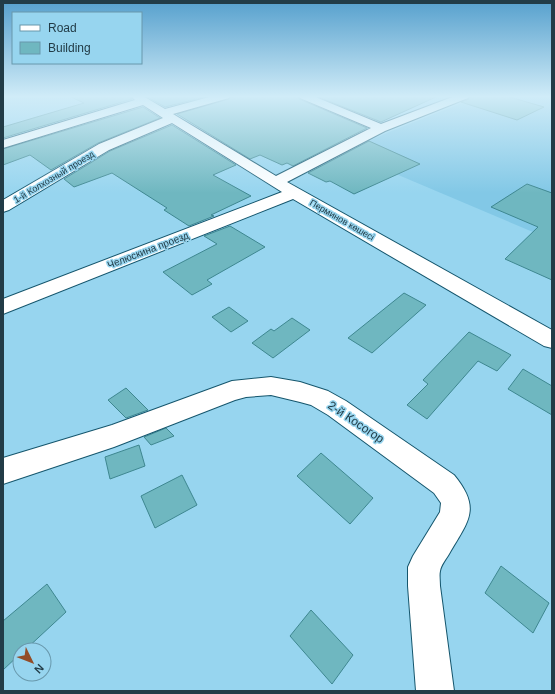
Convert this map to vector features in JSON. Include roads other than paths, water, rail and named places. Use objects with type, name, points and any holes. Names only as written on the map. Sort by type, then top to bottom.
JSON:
[{"type":"street","points":[[3,144],[48,128]]},
{"type":"street","name":"1-й Колхозный проезд","points":[[3,207],[104,148],[143,128]]},
{"type":"street","name":"Перминов көшесі","points":[[187,128],[294,193],[552,340]]},
{"type":"street","points":[[276,182],[380,128]]},
{"type":"street","name":"Челюскина проезд","points":[[3,307],[294,193]]},
{"type":"street","name":"2-й Косогор","points":[[3,471],[114,436],[232,391],[246,388],[271,386],[300,392],[328,403],[444,484],[455,498],[456,507],[454,517],[424,567],[424,586],[435,691]]}]
